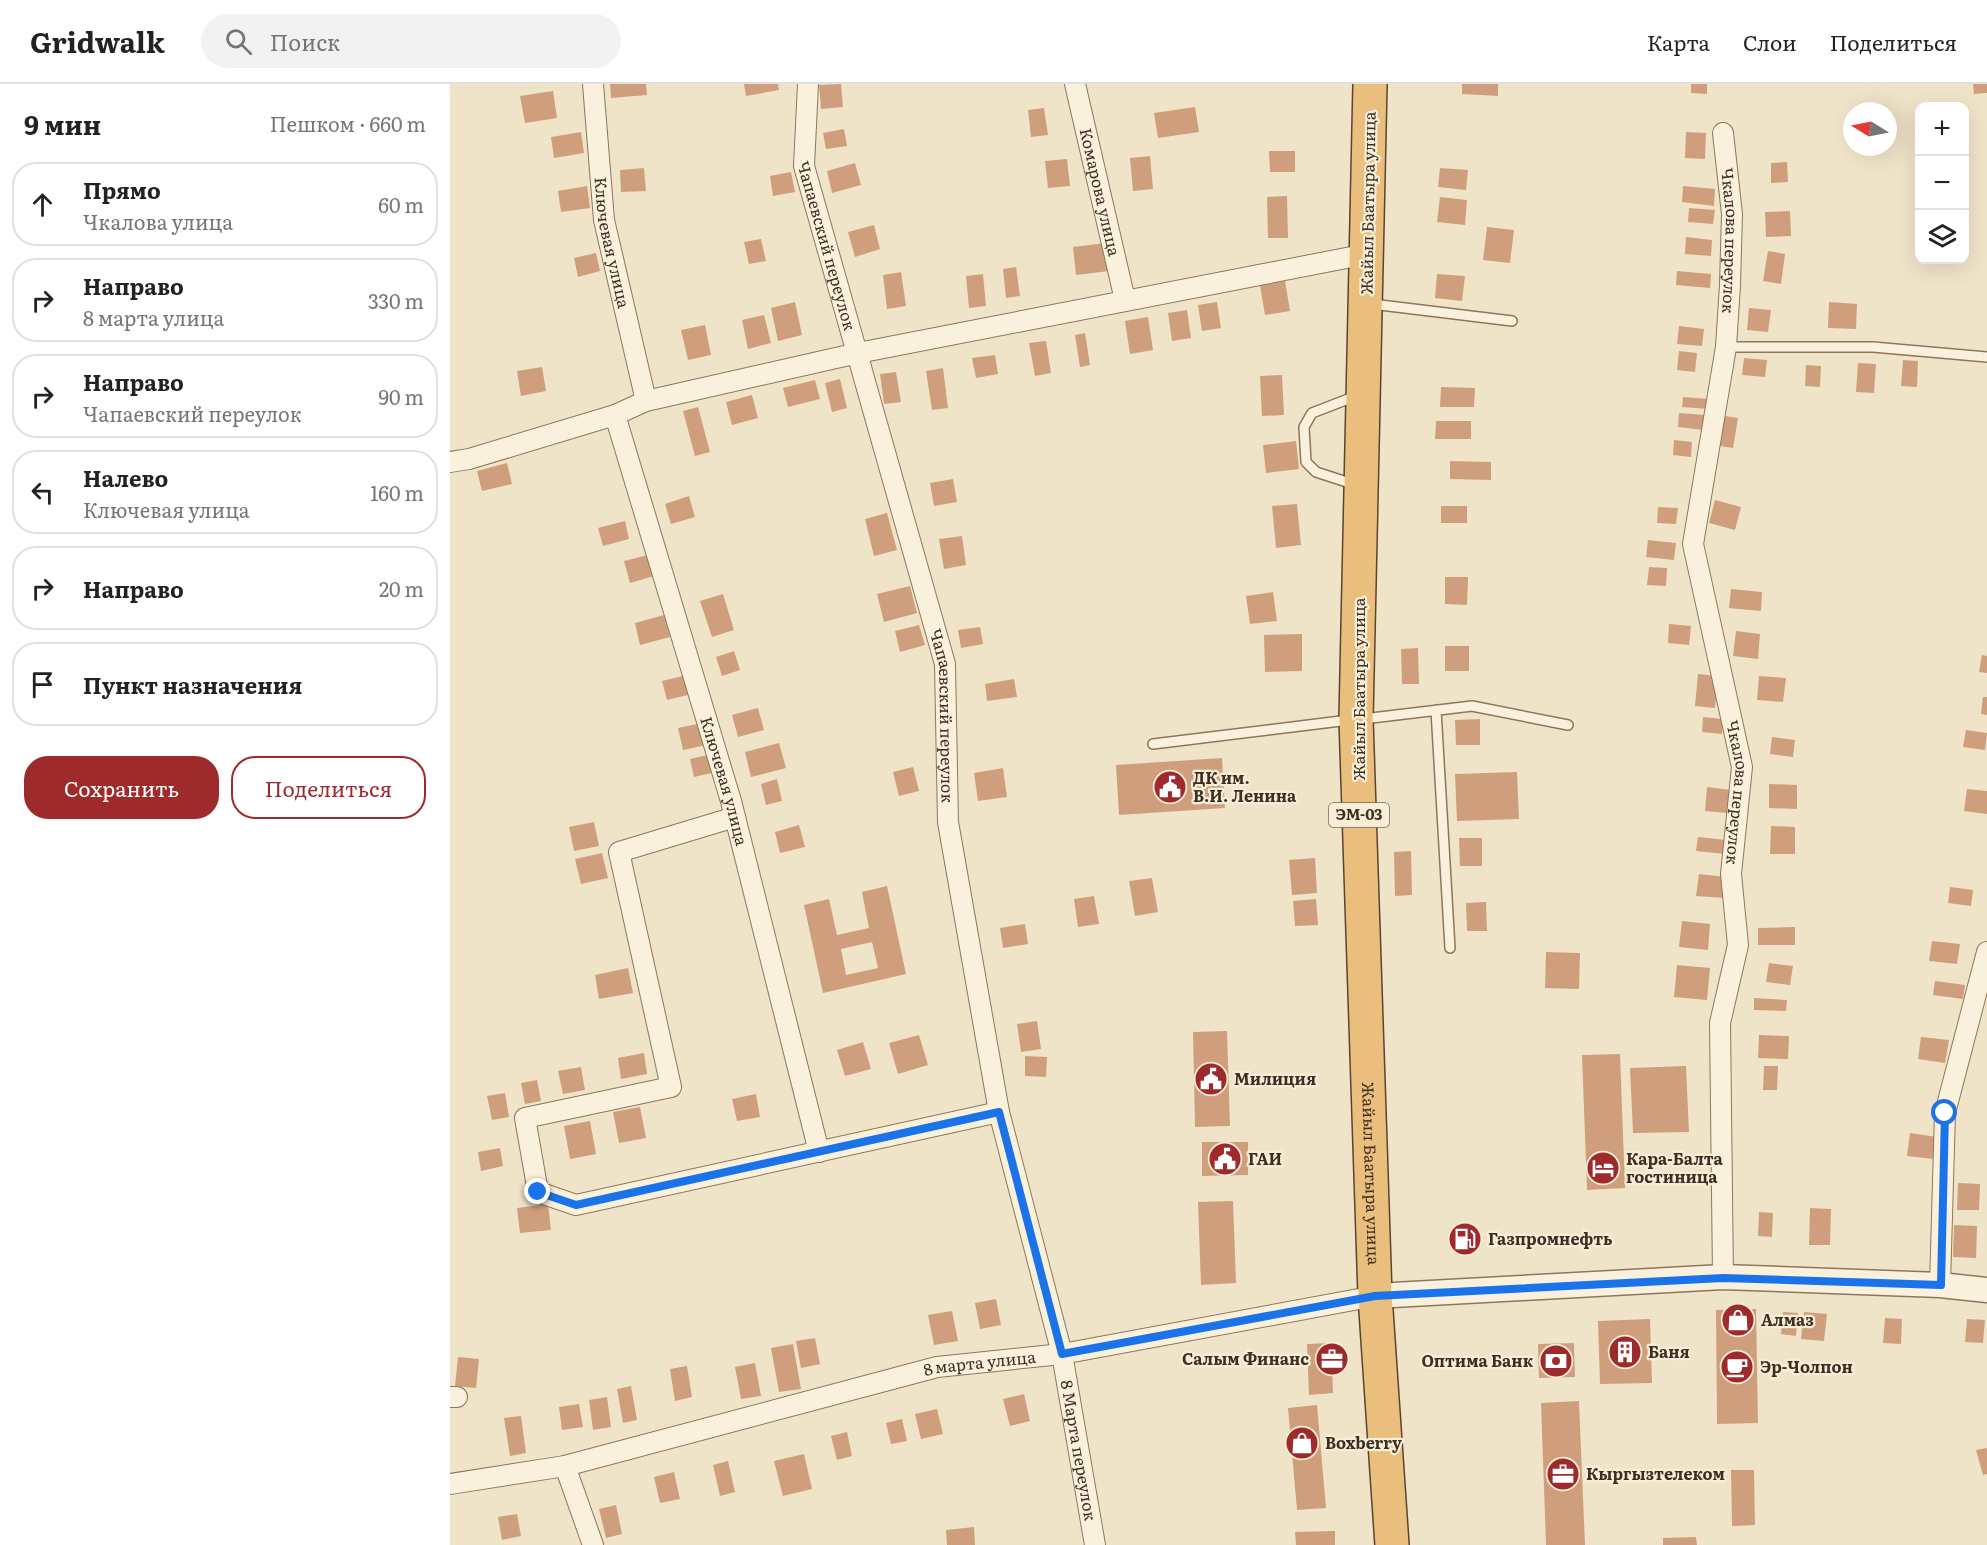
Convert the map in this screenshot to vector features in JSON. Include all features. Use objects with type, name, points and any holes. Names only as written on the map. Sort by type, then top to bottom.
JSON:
[{"type":"highway","name":"Жайыл Баатыра улица","points":[[1370,84],[1356,719],[1375,1296],[1392,1545]]},
{"type":"street","name":"Ключевая улица","points":[[592,84],[604,220],[645,401]]},
{"type":"street","name":"Чапаевский переулок","points":[[808,84],[804,166],[945,664],[948,822],[999,1112],[1062,1354]]},
{"type":"street","name":"Комарова улица","points":[[1075,84],[1125,300]]},
{"type":"street","name":"Чкалова переулок","points":[[1723,133],[1732,214],[1726,347],[1693,544],[1742,767],[1731,874],[1738,945],[1720,1023],[1723,1278]]},
{"type":"street","points":[[450,462],[469,459],[615,415],[645,401],[858,353],[1367,254]]},
{"type":"street","name":"Ключевая улица","points":[[615,415],[735,817],[819,1152]]},
{"type":"street","points":[[735,817],[619,852],[671,1087],[525,1118],[538,1192],[576,1205],[999,1112]]},
{"type":"street","points":[[1941,1285],[1945,1113],[1987,952]]},
{"type":"street","name":"8 марта улица","points":[[450,1484],[565,1466],[937,1367],[1062,1354],[1375,1296],[1723,1278],[1941,1285],[1987,1290]]},
{"type":"street","name":"8 Марта переулок","points":[[1062,1354],[1095,1545]]},
{"type":"street","points":[[565,1466],[592,1545]]},
{"type":"lane","points":[[1366,304],[1512,321]]},
{"type":"lane","points":[[1726,347],[1873,347],[1987,357]]},
{"type":"lane","points":[[1362,486],[1316,472],[1306,462],[1304,427],[1312,413],[1364,393]]},
{"type":"lane","points":[[1153,744],[1472,706],[1568,725]]},
{"type":"lane","points":[[1436,710],[1450,948]]},
{"type":"building","points":[[610,84],[646,84],[647,95],[611,98]]},
{"type":"building","points":[[744,84],[778,84],[779,90],[746,96]]},
{"type":"building","points":[[841,84],[843,107],[821,109],[819,85]]},
{"type":"building","points":[[1462,84],[1498,84],[1498,96],[1462,94]]},
{"type":"building","points":[[1691,84],[1707,84],[1707,94],[1691,93]]},
{"type":"building","points":[[1973,84],[1987,84],[1987,93],[1974,94]]},
{"type":"building","points":[[553,91],[557,118],[525,123],[520,96]]},
{"type":"building","points":[[1195,107],[1199,132],[1158,138],[1154,113]]},
{"type":"building","points":[[1044,108],[1048,135],[1031,137],[1028,110]]},
{"type":"building","points":[[844,129],[847,146],[826,149],[823,133]]},
{"type":"building","points":[[581,132],[584,153],[554,158],[551,137]]},
{"type":"building","points":[[1686,132],[1706,133],[1705,159],[1685,158]]},
{"type":"building","points":[[1269,151],[1295,151],[1295,172],[1270,172]]},
{"type":"building","points":[[1150,156],[1153,189],[1133,191],[1130,158]]},
{"type":"building","points":[[1067,159],[1070,186],[1048,188],[1045,161]]},
{"type":"building","points":[[1787,162],[1788,182],[1771,183],[1771,163]]},
{"type":"building","points":[[855,163],[861,185],[832,193],[827,171]]},
{"type":"building","points":[[644,168],[646,191],[621,192],[620,170]]},
{"type":"building","points":[[1440,168],[1468,170],[1466,190],[1438,187]]},
{"type":"building","points":[[791,172],[795,192],[773,196],[770,176]]},
{"type":"building","points":[[587,186],[590,208],[561,212],[558,191]]},
{"type":"building","points":[[1683,186],[1715,189],[1714,206],[1682,202]]},
{"type":"building","points":[[1287,196],[1288,238],[1268,238],[1267,197]]},
{"type":"building","points":[[1440,197],[1467,200],[1465,225],[1437,222]]},
{"type":"building","points":[[1689,208],[1715,210],[1713,224],[1688,222]]},
{"type":"building","points":[[1790,211],[1791,236],[1766,237],[1765,212]]},
{"type":"building","points":[[874,225],[880,249],[855,257],[848,232]]},
{"type":"building","points":[[1487,227],[1514,230],[1510,263],[1483,260]]},
{"type":"building","points":[[1686,237],[1712,240],[1711,256],[1685,254]]},
{"type":"building","points":[[761,239],[766,261],[749,264],[744,242]]},
{"type":"building","points":[[1106,243],[1109,271],[1076,275],[1073,247]]},
{"type":"building","points":[[1768,251],[1785,254],[1781,284],[1763,281]]},
{"type":"building","points":[[596,253],[600,271],[578,277],[574,258]]},
{"type":"building","points":[[1016,267],[1020,296],[1006,298],[1003,269]]},
{"type":"building","points":[[1677,271],[1711,274],[1710,288],[1676,285]]},
{"type":"building","points":[[901,272],[906,306],[887,309],[883,275]]},
{"type":"building","points":[[983,274],[986,306],[969,308],[966,276]]},
{"type":"building","points":[[1437,274],[1465,276],[1462,301],[1435,298]]},
{"type":"building","points":[[1285,281],[1290,311],[1265,315],[1260,285]]},
{"type":"building","points":[[795,302],[802,335],[778,341],[771,308]]},
{"type":"building","points":[[1217,302],[1221,328],[1202,331],[1198,305]]},
{"type":"building","points":[[1829,302],[1857,304],[1856,329],[1828,328]]},
{"type":"building","points":[[1749,308],[1771,310],[1768,332],[1747,330]]},
{"type":"building","points":[[1187,310],[1191,338],[1172,341],[1168,313]]},
{"type":"building","points":[[764,315],[771,343],[748,349],[742,320]]},
{"type":"building","points":[[1148,317],[1153,350],[1130,354],[1125,321]]},
{"type":"building","points":[[705,325],[711,355],[688,360],[681,330]]},
{"type":"building","points":[[1679,326],[1704,329],[1702,346],[1677,344]]},
{"type":"building","points":[[1085,333],[1090,365],[1080,367],[1075,335]]},
{"type":"building","points":[[1046,341],[1051,373],[1035,376],[1029,343]]},
{"type":"building","points":[[1679,351],[1697,353],[1695,372],[1677,370]]},
{"type":"building","points":[[995,355],[998,374],[976,378],[972,358]]},
{"type":"building","points":[[1744,358],[1767,360],[1765,377],[1742,375]]},
{"type":"building","points":[[1903,360],[1918,361],[1917,387],[1901,386]]},
{"type":"building","points":[[1858,363],[1876,364],[1874,393],[1856,392]]},
{"type":"building","points":[[1806,365],[1821,366],[1820,387],[1805,386]]},
{"type":"building","points":[[542,367],[546,391],[521,396],[517,371]]},
{"type":"building","points":[[943,368],[948,408],[932,410],[926,371]]},
{"type":"building","points":[[896,372],[901,402],[884,404],[880,374]]},
{"type":"building","points":[[1282,375],[1284,415],[1262,416],[1260,376]]},
{"type":"building","points":[[840,379],[847,408],[832,412],[825,383]]},
{"type":"building","points":[[815,380],[820,399],[788,407],[783,388]]},
{"type":"building","points":[[1441,387],[1475,388],[1474,407],[1440,407]]},
{"type":"building","points":[[752,395],[758,418],[732,425],[726,402]]},
{"type":"building","points":[[1683,397],[1709,399],[1708,409],[1682,407]]},
{"type":"building","points":[[698,407],[710,452],[695,456],[683,411]]},
{"type":"building","points":[[1679,413],[1705,415],[1703,430],[1678,427]]},
{"type":"building","points":[[1725,416],[1738,418],[1733,448],[1720,446]]},
{"type":"building","points":[[1436,421],[1471,421],[1471,439],[1435,439]]},
{"type":"building","points":[[1674,440],[1692,442],[1691,457],[1673,455]]},
{"type":"building","points":[[1296,441],[1299,469],[1266,473],[1263,445]]},
{"type":"building","points":[[1450,461],[1491,462],[1491,480],[1450,479]]},
{"type":"building","points":[[507,463],[512,484],[482,491],[477,471]]},
{"type":"building","points":[[953,479],[957,502],[934,506],[930,483]]},
{"type":"building","points":[[689,496],[695,517],[671,524],[665,504]]},
{"type":"building","points":[[1715,500],[1741,507],[1735,530],[1709,523]]},
{"type":"building","points":[[1297,504],[1301,545],[1276,548],[1272,506]]},
{"type":"building","points":[[1441,506],[1467,506],[1467,523],[1441,523]]},
{"type":"building","points":[[1658,507],[1678,508],[1676,524],[1657,523]]},
{"type":"building","points":[[887,513],[897,550],[874,556],[865,519]]},
{"type":"building","points":[[625,521],[629,539],[603,546],[598,528]]},
{"type":"building","points":[[962,536],[966,565],[944,569],[939,539]]},
{"type":"building","points":[[1648,540],[1676,543],[1674,560],[1646,557]]},
{"type":"building","points":[[648,555],[654,576],[630,583],[624,561]]},
{"type":"building","points":[[1649,567],[1667,568],[1666,586],[1647,585]]},
{"type":"building","points":[[1445,577],[1468,577],[1467,605],[1445,604]]},
{"type":"building","points":[[910,586],[917,613],[884,622],[877,594]]},
{"type":"building","points":[[1731,589],[1762,592],[1761,611],[1729,608]]},
{"type":"building","points":[[1273,592],[1277,621],[1250,624],[1246,596]]},
{"type":"building","points":[[723,594],[734,630],[712,637],[700,601]]},
{"type":"building","points":[[664,615],[670,637],[640,645],[635,623]]},
{"type":"building","points":[[1669,624],[1691,626],[1689,645],[1668,643]]},
{"type":"building","points":[[919,625],[925,645],[900,652],[895,631]]},
{"type":"building","points":[[980,627],[983,644],[961,648],[958,630]]},
{"type":"building","points":[[1736,631],[1760,634],[1758,659],[1733,656]]},
{"type":"building","points":[[1302,634],[1302,671],[1265,672],[1264,635]]},
{"type":"building","points":[[1445,646],[1469,646],[1469,671],[1445,671]]},
{"type":"building","points":[[1418,648],[1419,684],[1402,684],[1401,649]]},
{"type":"building","points":[[734,651],[740,670],[722,676],[716,657]]},
{"type":"building","points":[[1982,655],[1987,656],[1987,673],[1979,672]]},
{"type":"building","points":[[1698,674],[1718,676],[1715,708],[1695,706]]},
{"type":"building","points":[[687,675],[692,694],[667,700],[662,681]]},
{"type":"building","points":[[1759,676],[1786,678],[1783,702],[1757,700]]},
{"type":"building","points":[[1014,679],[1017,697],[987,701],[985,684]]},
{"type":"building","points":[[1983,697],[1987,697],[1987,715],[1981,714]]},
{"type":"building","points":[[758,708],[764,730],[738,737],[732,715]]},
{"type":"building","points":[[1703,717],[1723,719],[1722,734],[1702,732]]},
{"type":"building","points":[[1480,719],[1480,745],[1456,745],[1455,720]]},
{"type":"building","points":[[702,723],[707,745],[683,750],[678,728]]},
{"type":"building","points":[[1966,730],[1987,733],[1985,750],[1963,747]]},
{"type":"building","points":[[1772,737],[1795,740],[1793,757],[1770,754]]},
{"type":"building","points":[[779,743],[786,768],[751,777],[745,752]]},
{"type":"building","points":[[712,754],[716,772],[694,777],[690,759]]},
{"type":"building","name":"ДК им. В.И. Ленина","points":[[1222,758],[1225,808],[1119,815],[1116,765]]},
{"type":"building","points":[[913,767],[919,791],[899,796],[893,772]]},
{"type":"building","points":[[1003,768],[1007,797],[978,801],[974,773]]},
{"type":"building","points":[[1517,772],[1519,819],[1457,821],[1455,774]]},
{"type":"building","points":[[777,779],[782,801],[766,805],[761,784]]},
{"type":"building","points":[[1769,784],[1797,785],[1797,809],[1769,808]]},
{"type":"building","points":[[1707,787],[1731,790],[1728,813],[1705,811]]},
{"type":"building","points":[[1967,789],[1987,791],[1987,814],[1964,811]]},
{"type":"building","points":[[594,822],[599,846],[574,851],[569,827]]},
{"type":"building","points":[[799,825],[805,847],[780,853],[775,832]]},
{"type":"building","points":[[1771,826],[1795,827],[1795,854],[1770,854]]},
{"type":"building","points":[[1698,837],[1726,840],[1725,854],[1696,851]]},
{"type":"building","points":[[1459,838],[1482,838],[1482,866],[1460,866]]},
{"type":"building","points":[[1411,851],[1412,895],[1395,896],[1394,852]]},
{"type":"building","points":[[602,853],[608,878],[581,884],[575,859]]},
{"type":"building","points":[[1315,858],[1317,893],[1292,895],[1289,860]]},
{"type":"building","points":[[1699,874],[1726,877],[1724,898],[1696,896]]},
{"type":"building","points":[[1152,878],[1158,912],[1135,916],[1129,881]]},
{"type":"building","points":[[887,886],[906,974],[823,993],[804,905],[829,899],[837,935],[869,928],[862,892]],"holes":[[[872,942],[878,968],[846,975],[841,949]]]},
{"type":"building","points":[[1950,887],[1973,890],[1971,906],[1948,903]]},
{"type":"building","points":[[1094,896],[1099,924],[1078,927],[1074,899]]},
{"type":"building","points":[[1316,899],[1318,925],[1295,926],[1293,901]]},
{"type":"building","points":[[1486,902],[1487,931],[1467,931],[1466,903]]},
{"type":"building","points":[[1682,921],[1710,924],[1708,950],[1679,947]]},
{"type":"building","points":[[1025,924],[1028,944],[1003,948],[1000,928]]},
{"type":"building","points":[[1795,927],[1795,945],[1758,945],[1758,928]]},
{"type":"building","points":[[1932,941],[1960,944],[1957,964],[1929,961]]},
{"type":"building","points":[[1546,952],[1580,953],[1579,989],[1545,988]]},
{"type":"building","points":[[1769,963],[1793,966],[1790,985],[1766,982]]},
{"type":"building","points":[[1677,965],[1710,968],[1707,1000],[1674,997]]},
{"type":"building","points":[[628,968],[633,993],[599,999],[595,975]]},
{"type":"building","points":[[1935,981],[1965,985],[1963,999],[1933,995]]},
{"type":"building","points":[[1754,998],[1787,1000],[1786,1011],[1754,1010]]},
{"type":"building","points":[[1037,1021],[1041,1049],[1021,1052],[1017,1024]]},
{"type":"building","name":"Милиция","points":[[1227,1031],[1230,1126],[1195,1127],[1193,1032]]},
{"type":"building","points":[[919,1035],[928,1065],[898,1074],[889,1043]]},
{"type":"building","points":[[1759,1035],[1789,1036],[1788,1059],[1758,1058]]},
{"type":"building","points":[[1921,1037],[1949,1040],[1945,1063],[1918,1059]]},
{"type":"building","points":[[863,1042],[871,1069],[845,1076],[837,1050]]},
{"type":"building","points":[[644,1053],[647,1074],[621,1079],[618,1058]]},
{"type":"building","points":[[1620,1054],[1625,1188],[1587,1190],[1582,1055]]},
{"type":"building","points":[[1025,1056],[1047,1057],[1046,1077],[1025,1076]]},
{"type":"building","points":[[1686,1066],[1689,1132],[1633,1133],[1630,1068]]},
{"type":"building","points":[[1764,1066],[1778,1066],[1777,1090],[1763,1090]]},
{"type":"building","points":[[581,1067],[585,1090],[563,1094],[558,1071]]},
{"type":"building","points":[[537,1080],[541,1101],[525,1104],[521,1083]]},
{"type":"building","points":[[505,1093],[509,1117],[492,1120],[487,1096]]},
{"type":"building","points":[[756,1094],[760,1117],[737,1121],[732,1099]]},
{"type":"building","points":[[640,1107],[646,1138],[619,1143],[613,1112]]},
{"type":"building","points":[[590,1121],[596,1154],[570,1159],[564,1126]]},
{"type":"building","points":[[1910,1133],[1937,1137],[1934,1159],[1907,1156]]},
{"type":"building","name":"ГАИ","points":[[1202,1142],[1248,1142],[1248,1175],[1202,1176]]},
{"type":"building","points":[[500,1148],[503,1166],[481,1171],[478,1152]]},
{"type":"building","points":[[1958,1183],[1980,1184],[1979,1210],[1957,1210]]},
{"type":"building","points":[[1233,1201],[1236,1283],[1201,1285],[1198,1202]]},
{"type":"building","points":[[548,1204],[551,1230],[520,1233],[517,1208]]},
{"type":"building","points":[[1810,1208],[1831,1209],[1830,1245],[1809,1245]]},
{"type":"building","points":[[1759,1212],[1773,1213],[1772,1237],[1758,1236]]},
{"type":"building","points":[[1954,1225],[1977,1226],[1976,1258],[1953,1257]]},
{"type":"building","points":[[996,1299],[1001,1325],[980,1329],[975,1303]]},
{"type":"building","name":"Эр-Чолпон","points":[[1756,1309],[1758,1423],[1717,1424],[1716,1310]]},
{"type":"building","points":[[952,1311],[958,1341],[934,1345],[928,1315]]},
{"type":"building","points":[[1783,1312],[1798,1313],[1796,1336],[1781,1334]]},
{"type":"building","points":[[1804,1312],[1827,1314],[1824,1341],[1801,1339]]},
{"type":"building","points":[[1885,1318],[1902,1319],[1901,1344],[1883,1343]]},
{"type":"building","name":"Баня","points":[[1650,1319],[1652,1383],[1600,1384],[1598,1321]]},
{"type":"building","points":[[1967,1319],[1985,1320],[1983,1343],[1965,1342]]},
{"type":"building","points":[[815,1338],[820,1364],[801,1368],[796,1341]]},
{"type":"building","points":[[1331,1343],[1333,1393],[1309,1395],[1307,1344]]},
{"type":"building","name":"Оптима Банк","points":[[1574,1343],[1575,1377],[1539,1378],[1538,1344]]},
{"type":"building","points":[[793,1344],[801,1389],[779,1392],[771,1348]]},
{"type":"building","points":[[458,1357],[479,1359],[476,1388],[455,1386]]},
{"type":"building","points":[[755,1363],[761,1396],[741,1399],[735,1367]]},
{"type":"building","points":[[687,1366],[692,1397],[675,1401],[670,1369]]},
{"type":"building","points":[[631,1386],[637,1420],[623,1423],[617,1389]]},
{"type":"building","points":[[1024,1394],[1030,1421],[1010,1426],[1003,1399]]},
{"type":"building","points":[[607,1397],[611,1427],[593,1430],[589,1400]]},
{"type":"building","name":"Кыргызтелеком","points":[[1579,1401],[1585,1545],[1546,1545],[1541,1403]]},
{"type":"building","points":[[579,1404],[583,1427],[562,1430],[559,1407]]},
{"type":"building","points":[[1317,1405],[1326,1508],[1297,1510],[1288,1408]]},
{"type":"building","points":[[937,1409],[943,1434],[921,1439],[915,1414]]},
{"type":"building","points":[[521,1416],[526,1453],[510,1456],[504,1418]]},
{"type":"building","points":[[902,1419],[907,1441],[891,1444],[886,1423]]},
{"type":"building","points":[[847,1432],[852,1456],[837,1460],[831,1436]]},
{"type":"building","points":[[1987,1448],[1987,1474],[1983,1475],[1976,1450]]},
{"type":"building","points":[[804,1454],[812,1489],[783,1496],[774,1461]]},
{"type":"building","points":[[728,1461],[735,1492],[720,1496],[713,1465]]},
{"type":"building","points":[[1731,1470],[1754,1470],[1755,1525],[1732,1526]]},
{"type":"building","points":[[674,1472],[680,1499],[660,1503],[654,1477]]},
{"type":"building","points":[[616,1505],[622,1534],[606,1538],[599,1509]]},
{"type":"building","points":[[517,1514],[521,1536],[502,1540],[498,1517]]},
{"type":"building","points":[[974,1527],[975,1545],[947,1545],[946,1530]]},
{"type":"building","points":[[1335,1531],[1335,1545],[1296,1545],[1295,1532]]},
{"type":"building","points":[[1696,1537],[1697,1545],[1663,1545],[1663,1538]]},
{"type":"place","name":"ДК им. В.И. Ленина","points":[[1170,787]]},
{"type":"place","name":"Милиция","points":[[1211,1079]]},
{"type":"place","name":"ГАИ","points":[[1225,1159]]},
{"type":"place","name":"Кара-Балта гостиница","points":[[1603,1168]]},
{"type":"place","name":"Газпромнефть","points":[[1465,1239]]},
{"type":"place","name":"Алмаз","points":[[1738,1320]]},
{"type":"place","name":"Баня","points":[[1625,1352]]},
{"type":"place","name":"Салым Финанс","points":[[1332,1359]]},
{"type":"place","name":"Оптима Банк","points":[[1556,1361]]},
{"type":"place","name":"Эр-Чолпон","points":[[1737,1367]]},
{"type":"place","name":"Boxberry","points":[[1302,1443]]},
{"type":"place","name":"Кыргызтелеком","points":[[1563,1474]]},
{"type":"route","points":[[538,1192],[576,1205],[999,1112],[1062,1354],[1375,1296],[1723,1278],[1941,1285],[1945,1113]]}]
